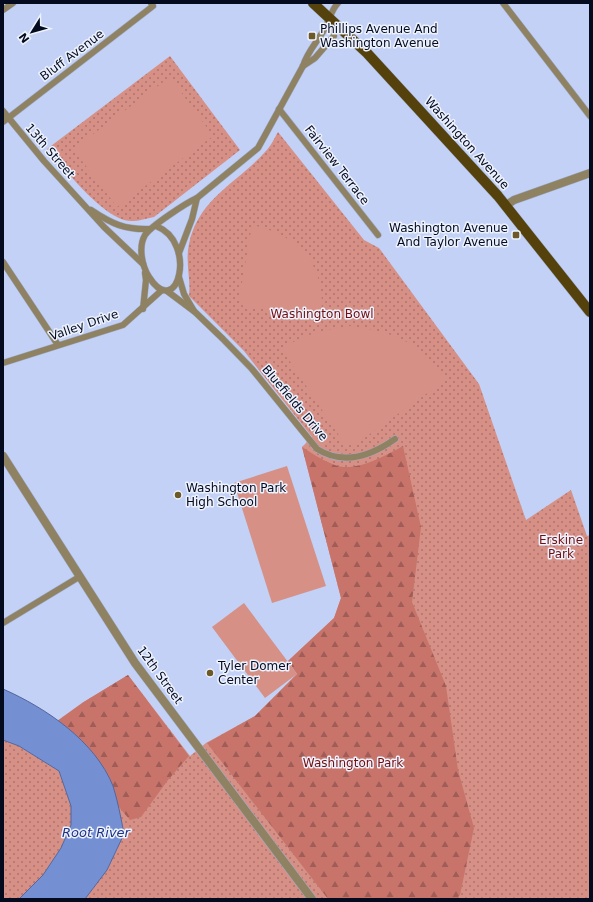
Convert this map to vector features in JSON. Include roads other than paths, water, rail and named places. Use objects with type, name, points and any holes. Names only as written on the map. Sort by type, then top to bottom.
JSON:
[{"type":"main road","name":"Washington Avenue","points":[[313,3],[367,53],[505,206],[538,244],[590,312]]},
{"type":"street","points":[[3,10],[13,3]]},
{"type":"street","points":[[303,66],[315,58],[334,36],[332,20],[333,8],[338,3]]},
{"type":"street","points":[[503,3],[590,116]]},
{"type":"street","name":"Bluff Avenue","points":[[6,120],[152,5]]},
{"type":"street","points":[[143,309],[146,280],[143,241],[150,229],[186,203],[197,198],[258,148],[268,133],[306,58],[325,28],[332,20]]},
{"type":"street","name":"Fairview Terrace","points":[[279,109],[378,235]]},
{"type":"street","name":"13th Street","points":[[3,111],[6,120],[104,227],[144,266],[154,283],[164,291]]},
{"type":"street","points":[[505,206],[514,200],[590,173]]},
{"type":"street","points":[[179,254],[192,219],[197,198]]},
{"type":"street","name":"13th Street","points":[[82,203],[106,220],[124,228],[134,230],[150,229]]},
{"type":"street","points":[[156,226],[170,234],[179,254]]},
{"type":"street","name":"Bluefields Drive","points":[[179,254],[179,277],[184,294],[195,312]]},
{"type":"street","points":[[3,262],[58,345]]},
{"type":"street","name":"Valley Drive","points":[[3,363],[123,325],[164,291],[174,287],[179,277]]},
{"type":"street","name":"Bluefields Drive","points":[[164,291],[195,312],[224,339],[252,369],[308,439],[326,455],[353,458],[369,455],[395,439]]},
{"type":"street","name":"12th Street","points":[[3,456],[135,663],[312,899]]},
{"type":"street","points":[[3,623],[79,577]]},
{"type":"water","name":"Root River","points":[[3,689],[52,716],[82,741],[105,770],[113,786],[124,834],[107,870],[85,899],[19,899],[43,875],[61,848],[71,825],[71,806],[59,771],[19,746],[3,740]]},
{"type":"place","name":"Phillips Avenue And Washington Avenue","points":[[312,36]]},
{"type":"place","name":"Washington Avenue And Taylor Avenue","points":[[516,235]]},
{"type":"place","name":"Washington Park High School","points":[[178,495]]},
{"type":"place","name":"Tyler Domer Center","points":[[210,673]]},
{"type":"park label","name":"Washington Bowl","points":[[322,314]]},
{"type":"park label","name":"Erskine Park","points":[[561,547]]},
{"type":"park label","name":"Washington Park","points":[[353,763]]}]
